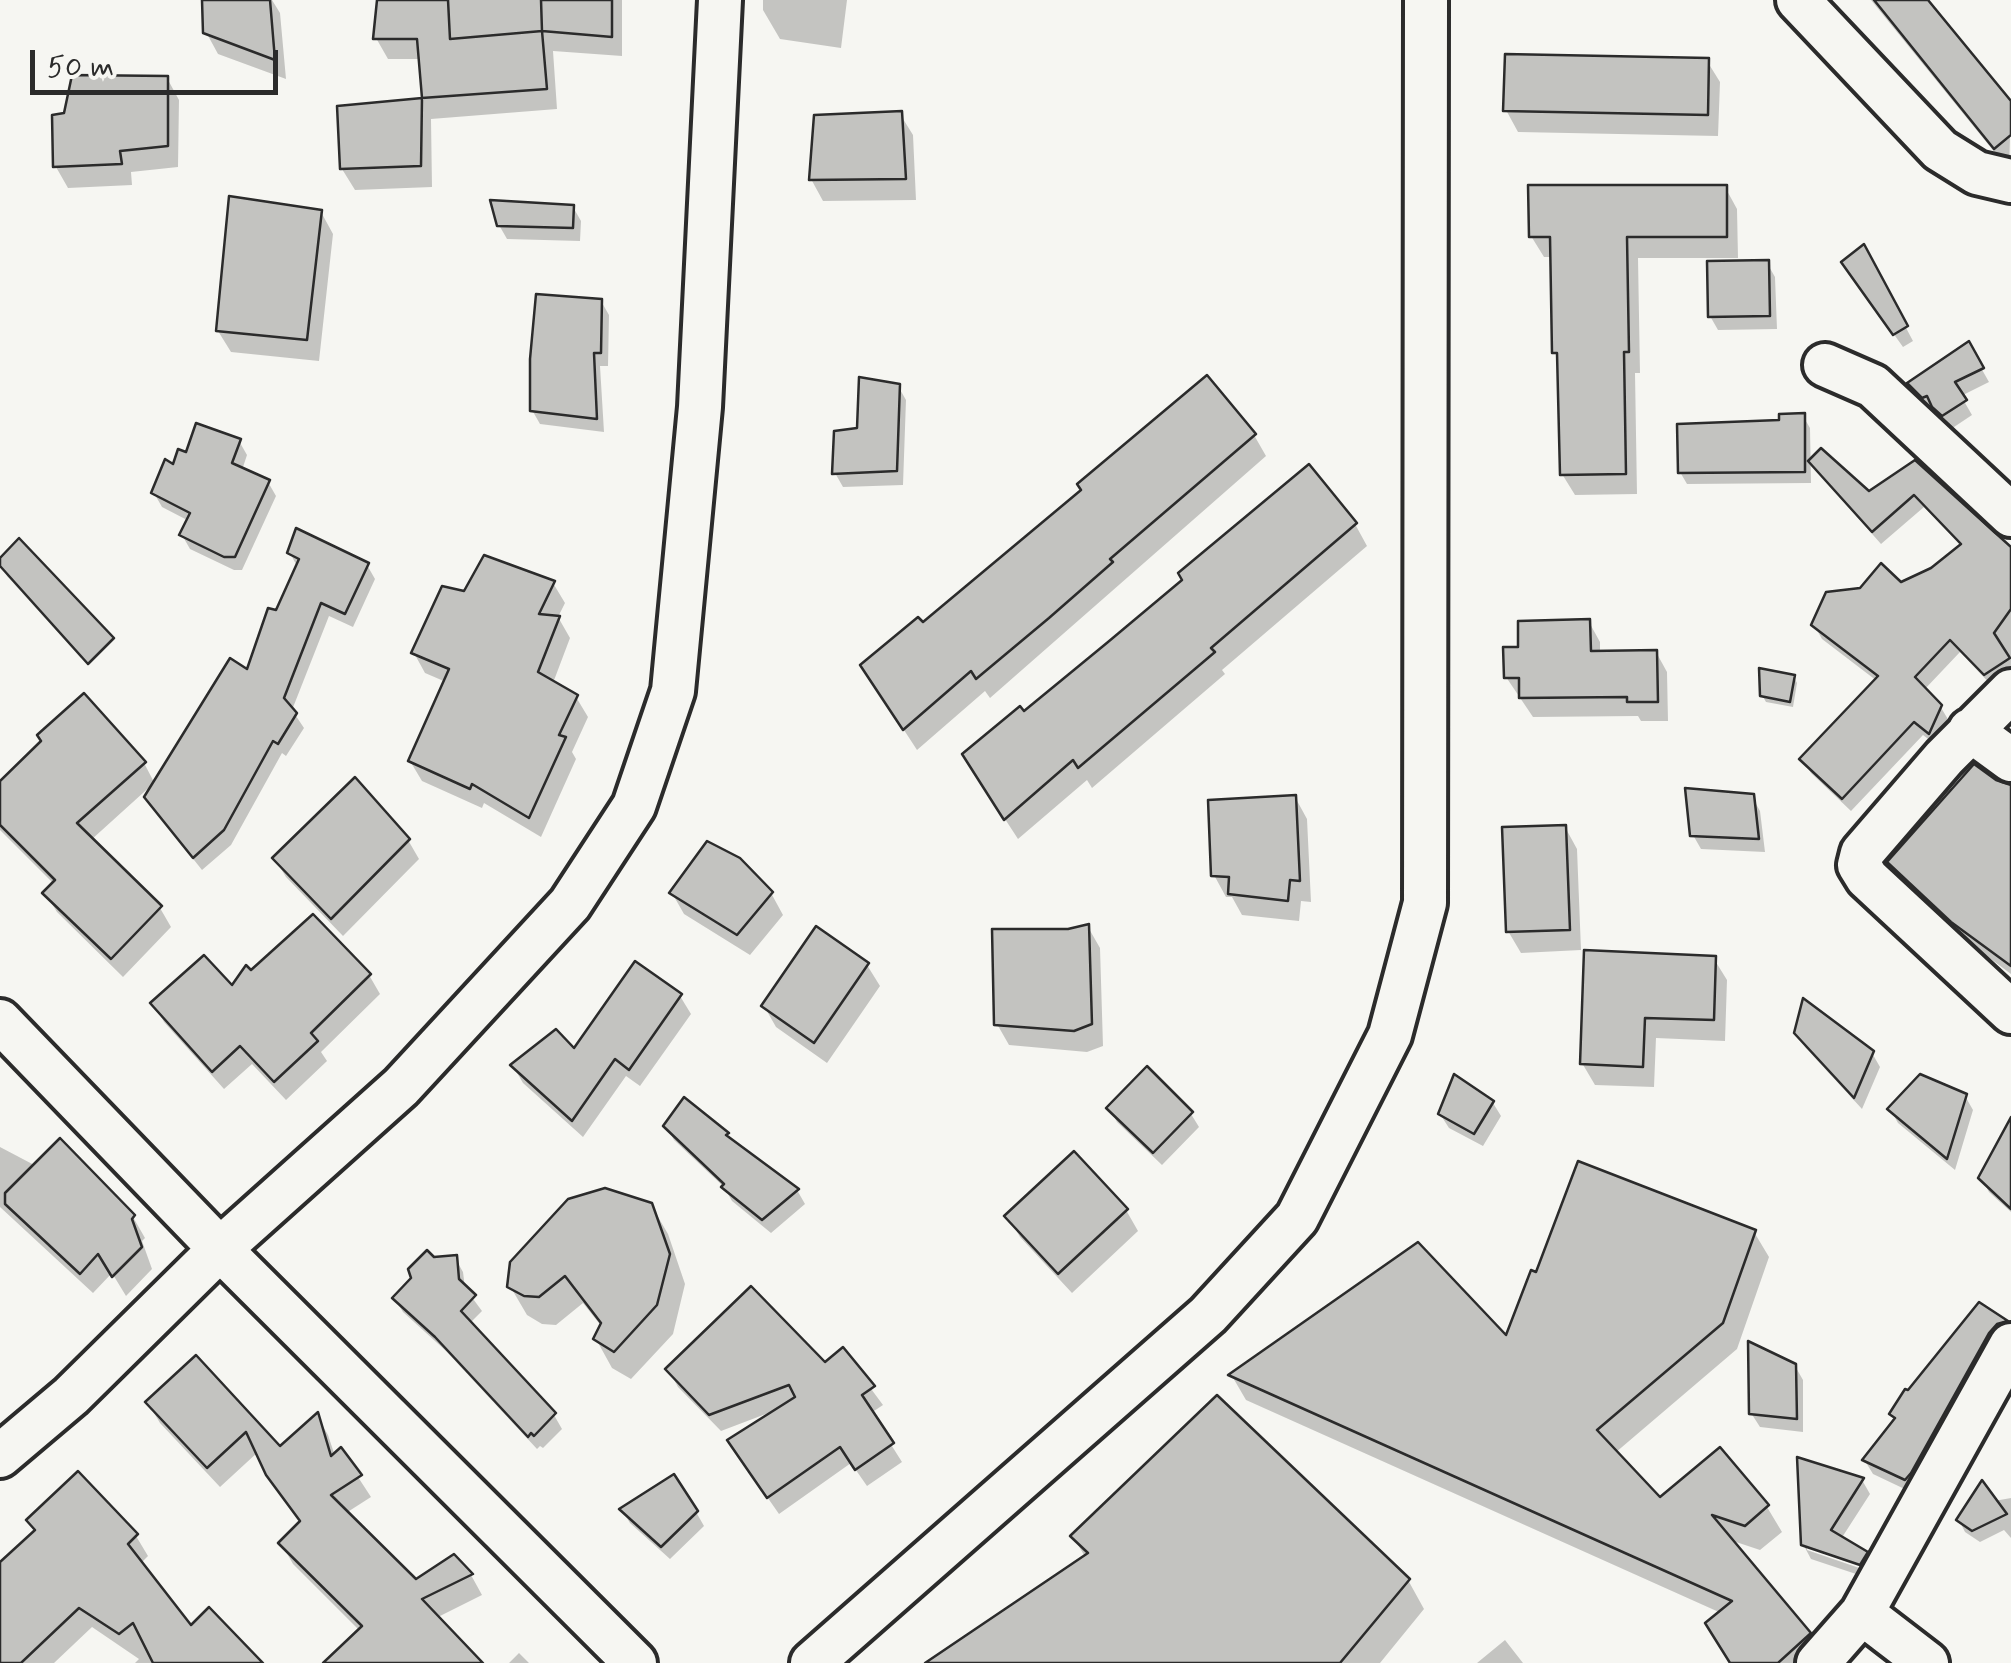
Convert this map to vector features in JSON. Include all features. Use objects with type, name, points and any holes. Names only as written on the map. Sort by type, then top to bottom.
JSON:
[{"type":"street","points":[[0,1456],[71,1396],[220,1249],[401,1087],[570,904],[634,806],[673,692],[700,407],[720,0]]},
{"type":"street","points":[[812,1663],[1221,1301],[1298,1218],[1390,1035],[1424,904],[1426,0]]},
{"type":"street","points":[[1798,0],[1940,150],[1977,173],[2011,182]]},
{"type":"street","points":[[1825,365],[1873,386],[2011,515]]},
{"type":"street","points":[[2011,691],[1970,730],[1862,852],[1859,865],[1867,878],[2011,1012]]},
{"type":"street","points":[[1970,730],[2011,760]]},
{"type":"street","points":[[0,1022],[220,1249],[635,1663]]},
{"type":"street","points":[[1818,1663],[1862,1612],[2011,1345]]},
{"type":"street","points":[[1862,1612],[1927,1663]]},
{"type":"building","points":[[202,0],[270,0],[275,60],[203,33]]},
{"type":"building","points":[[377,0],[448,0],[450,39],[542,31],[547,89],[422,98],[417,39],[373,39]]},
{"type":"building","points":[[541,0],[612,0],[612,37],[542,31]]},
{"type":"building","points":[[1874,0],[1928,0],[2011,101],[2011,135],[1994,149]]},
{"type":"building","points":[[1505,54],[1709,58],[1708,115],[1503,111]]},
{"type":"building","points":[[72,75],[168,76],[168,146],[120,151],[122,164],[53,167],[52,115],[64,113]]},
{"type":"building","points":[[422,98],[421,166],[340,169],[337,106]]},
{"type":"building","points":[[902,111],[906,179],[809,180],[814,115]]},
{"type":"building","points":[[1528,185],[1727,185],[1727,237],[1627,237],[1626,474],[1560,475],[1550,237],[1529,237]]},
{"type":"building","points":[[229,196],[322,210],[307,340],[216,331]]},
{"type":"building","points":[[490,200],[574,205],[573,228],[497,226]]},
{"type":"building","points":[[1864,244],[1908,326],[1893,335],[1841,262]]},
{"type":"building","points":[[1769,260],[1770,316],[1708,317],[1707,261]]},
{"type":"building","points":[[536,294],[602,299],[601,353],[594,353],[597,419],[530,411]]},
{"type":"building","points":[[1969,341],[1984,368],[1955,382],[1967,400],[1942,416],[1927,396],[1922,398],[1907,383]]},
{"type":"building","points":[[1207,375],[1256,434],[1110,559],[1113,562],[1049,618],[976,679],[971,671],[903,730],[860,665],[918,617],[923,622],[1081,490],[1077,484]]},
{"type":"building","points":[[859,377],[900,384],[897,471],[832,474],[834,431],[857,428]]},
{"type":"building","points":[[1805,413],[1805,472],[1678,473],[1677,424],[1779,420],[1779,414]]},
{"type":"building","points":[[196,423],[241,439],[232,463],[270,480],[235,557],[224,557],[179,535],[190,513],[151,493],[165,459],[173,464],[178,449],[186,452]]},
{"type":"building","points":[[1821,448],[1869,491],[1915,460],[2011,547],[2011,609],[1994,633],[2010,658],[1984,675],[1950,640],[1915,677],[1942,705],[1929,734],[1914,722],[1842,799],[1799,759],[1878,676],[1811,625],[1826,592],[1860,588],[1881,563],[1901,582],[1931,568],[1961,544],[1914,495],[1872,532],[1808,461]]},
{"type":"building","points":[[1309,464],[1357,523],[1211,648],[1215,652],[1078,768],[1073,760],[1004,820],[962,754],[1020,706],[1024,711],[1108,642],[1182,580],[1178,573]]},
{"type":"building","points":[[296,528],[369,563],[345,614],[321,603],[284,698],[297,713],[278,744],[273,741],[224,830],[193,858],[144,797],[230,658],[247,669],[268,608],[276,610],[299,559],[287,553]]},
{"type":"building","points":[[19,538],[114,638],[88,664],[0,566],[0,558]]},
{"type":"building","points":[[484,555],[555,581],[539,614],[560,616],[538,672],[578,695],[559,735],[566,737],[529,818],[472,784],[470,789],[408,761],[449,669],[411,653],[442,586],[464,591]]},
{"type":"building","points":[[1590,619],[1591,651],[1657,650],[1658,702],[1627,702],[1627,697],[1519,698],[1519,678],[1504,678],[1503,647],[1518,647],[1518,621]]},
{"type":"building","points":[[1759,668],[1795,675],[1790,702],[1760,696]]},
{"type":"building","points":[[84,693],[146,762],[77,823],[162,906],[111,959],[42,893],[55,880],[0,825],[0,781],[41,741],[37,735]]},
{"type":"building","points":[[1974,764],[1996,780],[2011,785],[2011,966],[1951,922],[1887,862]]},
{"type":"building","points":[[355,777],[410,839],[331,919],[272,858]]},
{"type":"building","points":[[1685,788],[1754,794],[1759,839],[1690,836]]},
{"type":"building","points":[[1296,795],[1300,881],[1290,880],[1288,901],[1228,894],[1229,877],[1211,876],[1208,800]]},
{"type":"building","points":[[1566,825],[1570,930],[1506,932],[1502,827]]},
{"type":"building","points":[[707,841],[740,858],[773,892],[737,935],[669,893]]},
{"type":"building","points":[[313,914],[371,974],[311,1033],[318,1041],[274,1082],[240,1046],[212,1072],[150,1003],[204,955],[232,985],[246,965],[251,970]]},
{"type":"building","points":[[1089,924],[1092,1024],[1074,1031],[994,1025],[992,929],[1068,929]]},
{"type":"building","points":[[816,926],[869,963],[814,1043],[761,1006]]},
{"type":"building","points":[[1584,950],[1716,956],[1714,1020],[1645,1018],[1643,1067],[1580,1064]]},
{"type":"building","points":[[635,961],[682,994],[629,1070],[615,1059],[572,1121],[510,1065],[556,1029],[574,1048]]},
{"type":"building","points":[[1803,998],[1874,1051],[1854,1098],[1794,1033]]},
{"type":"building","points":[[1147,1066],[1193,1112],[1153,1153],[1106,1108]]},
{"type":"building","points":[[1454,1074],[1494,1101],[1474,1134],[1438,1114]]},
{"type":"building","points":[[1920,1074],[1967,1094],[1947,1159],[1887,1109]]},
{"type":"building","points":[[684,1097],[729,1133],[726,1135],[799,1189],[762,1220],[721,1187],[724,1184],[663,1126]]},
{"type":"building","points":[[2011,1117],[2011,1209],[1978,1178]]},
{"type":"building","points":[[60,1138],[135,1215],[132,1219],[142,1247],[112,1277],[98,1254],[80,1274],[5,1204],[5,1193]]},
{"type":"building","points":[[1074,1151],[1128,1209],[1058,1274],[1004,1216]]},
{"type":"building","points":[[1578,1161],[1756,1230],[1723,1323],[1597,1430],[1660,1497],[1720,1447],[1769,1505],[1745,1526],[1712,1515],[1811,1633],[1778,1663],[1730,1663],[1705,1623],[1732,1601],[1228,1375],[1418,1242],[1506,1335],[1531,1270],[1536,1272]]},
{"type":"building","points":[[605,1188],[652,1203],[670,1254],[657,1305],[614,1352],[593,1339],[601,1323],[565,1276],[539,1297],[524,1296],[507,1287],[510,1262],[568,1199]]},
{"type":"building","points":[[427,1250],[434,1257],[457,1255],[459,1279],[476,1295],[461,1311],[556,1413],[534,1436],[531,1433],[528,1437],[435,1337],[392,1298],[411,1278],[408,1269]]},
{"type":"building","points":[[751,1286],[825,1362],[843,1347],[875,1386],[862,1395],[894,1443],[855,1470],[840,1447],[767,1498],[727,1440],[795,1397],[789,1385],[709,1415],[665,1369]]},
{"type":"building","points":[[1979,1302],[2008,1321],[1997,1324],[1989,1333],[1911,1473],[1905,1480],[1862,1460],[1895,1418],[1889,1414],[1905,1389]]},
{"type":"building","points":[[1748,1341],[1796,1364],[1797,1419],[1749,1414]]},
{"type":"building","points":[[196,1355],[280,1446],[318,1412],[331,1456],[341,1447],[362,1475],[331,1495],[416,1579],[454,1554],[473,1574],[422,1599],[483,1663],[323,1663],[362,1626],[278,1543],[300,1521],[266,1475],[246,1432],[207,1468],[145,1402]]},
{"type":"building","points":[[1217,1395],[1410,1579],[1340,1663],[925,1663],[1088,1553],[1070,1536]]},
{"type":"building","points":[[1797,1457],[1864,1478],[1831,1530],[1868,1552],[1860,1565],[1801,1545]]},
{"type":"building","points":[[78,1471],[138,1534],[128,1544],[191,1625],[209,1607],[263,1663],[153,1663],[133,1623],[119,1634],[79,1608],[21,1663],[0,1663],[0,1562],[35,1530],[26,1520]]},
{"type":"building","points":[[674,1474],[698,1511],[661,1547],[619,1509]]},
{"type":"building","points":[[1982,1480],[2007,1514],[1972,1531],[1956,1520]]}]
